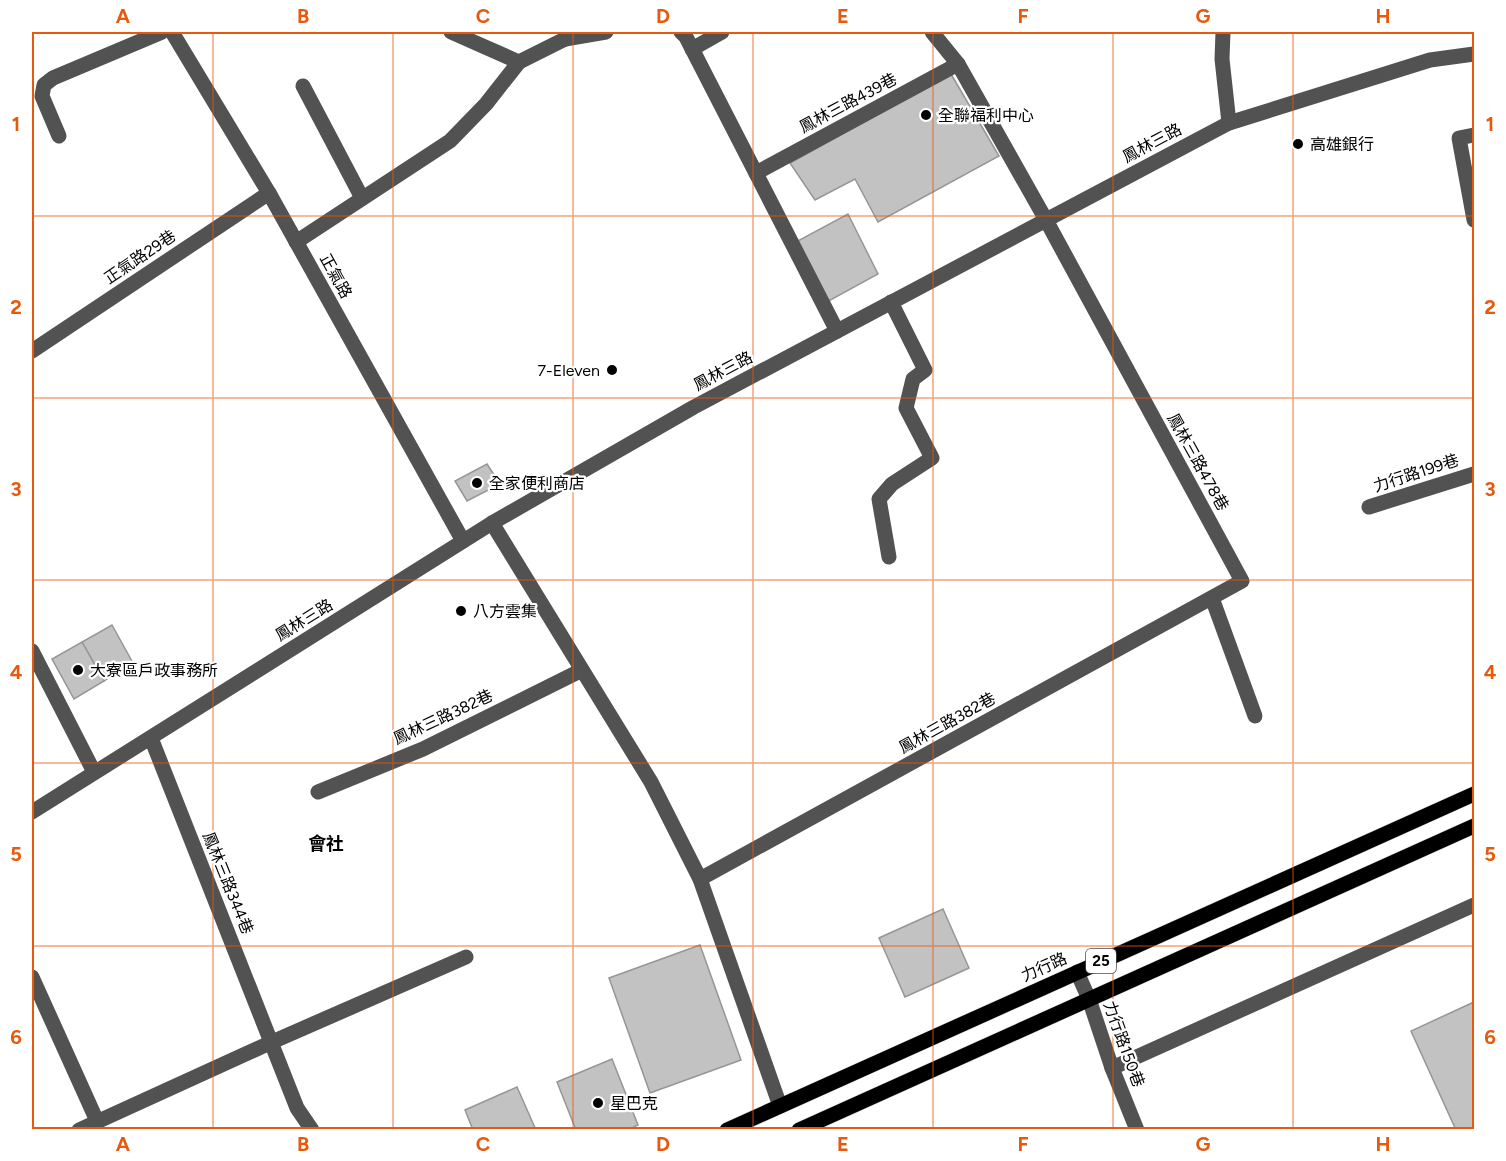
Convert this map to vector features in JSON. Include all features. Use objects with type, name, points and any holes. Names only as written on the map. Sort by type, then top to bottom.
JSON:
[{"type":"main road","name":"力行路","points":[[727,1130],[1474,794]]},
{"type":"main road","name":"25","points":[[799,1130],[1474,826]]},
{"type":"street","points":[[59,136],[42,96],[44,85],[53,78],[162,32]]},
{"type":"street","name":"正氣路","points":[[172,32],[269,193],[463,541]]},
{"type":"street","points":[[451,32],[519,62]]},
{"type":"street","points":[[296,242],[450,141],[486,104],[519,62],[566,35],[606,32]]},
{"type":"street","points":[[681,32],[686,37],[837,331]]},
{"type":"street","points":[[692,49],[723,32]]},
{"type":"street","points":[[932,32],[958,64],[1046,220]]},
{"type":"street","points":[[1222,32],[1222,59],[1229,123]]},
{"type":"street","name":"鳳林三路","points":[[32,812],[492,523],[694,407],[1229,123],[1430,60],[1474,54]]},
{"type":"street","name":"鳳林三路439巷","points":[[756,173],[958,64]]},
{"type":"street","points":[[303,86],[362,198]]},
{"type":"street","points":[[1474,135],[1459,138],[1474,220]]},
{"type":"street","name":"正氣路29巷","points":[[32,351],[269,193]]},
{"type":"street","name":"鳳林三路478巷","points":[[1046,220],[1242,581],[1212,598]]},
{"type":"street","points":[[889,557],[879,499],[892,484],[932,458],[906,408],[913,379],[925,370],[891,302]]},
{"type":"street","name":"力行路199巷","points":[[1369,507],[1474,474]]},
{"type":"street","points":[[492,523],[651,782],[700,879],[780,1106]]},
{"type":"street","points":[[1212,598],[1255,716]]},
{"type":"street","name":"鳳林三路382巷","points":[[700,879],[1212,598]]},
{"type":"street","points":[[32,651],[94,772]]},
{"type":"street","name":"鳳林三路382巷","points":[[318,792],[423,748],[582,670]]},
{"type":"street","name":"鳳林三路344巷","points":[[151,738],[297,1108],[312,1130]]},
{"type":"street","points":[[1112,1068],[1474,905]]},
{"type":"street","points":[[79,1130],[466,957]]},
{"type":"street","name":"力行路150巷","points":[[1077,972],[1137,1130]]},
{"type":"street","points":[[32,976],[97,1121]]},
{"type":"building","name":"全聯福利中心","points":[[951,74],[999,156],[878,222],[855,179],[815,200],[790,163]]},
{"type":"building","points":[[848,214],[878,274],[825,303],[794,243]]},
{"type":"building","name":"全家便利商店","points":[[487,464],[500,484],[467,501],[455,481]]},
{"type":"building","points":[[112,625],[133,663],[104,681],[82,642]]},
{"type":"building","name":"大寮區戶政事務所","points":[[82,642],[104,681],[74,699],[52,659]]},
{"type":"building","points":[[943,909],[969,968],[905,997],[879,938]]},
{"type":"building","points":[[700,945],[741,1060],[650,1093],[609,978]]},
{"type":"building","points":[[1474,1002],[1474,1130],[1456,1130],[1411,1031]]},
{"type":"building","name":"星巴克","points":[[612,1059],[638,1125],[628,1130],[576,1130],[557,1082]]},
{"type":"building","points":[[517,1087],[536,1130],[473,1130],[465,1110]]},
{"type":"place","name":"全聯福利中心","points":[[926,115]]},
{"type":"place","name":"高雄銀行","points":[[1298,144]]},
{"type":"place","name":"7-Eleven","points":[[612,370]]},
{"type":"place","name":"全家便利商店","points":[[477,483]]},
{"type":"place","name":"八方雲集","points":[[461,611]]},
{"type":"place","name":"大寮區戶政事務所","points":[[78,670]]},
{"type":"place","name":"星巴克","points":[[598,1103]]},
{"type":"district","name":"會社","points":[[326,844]]}]
